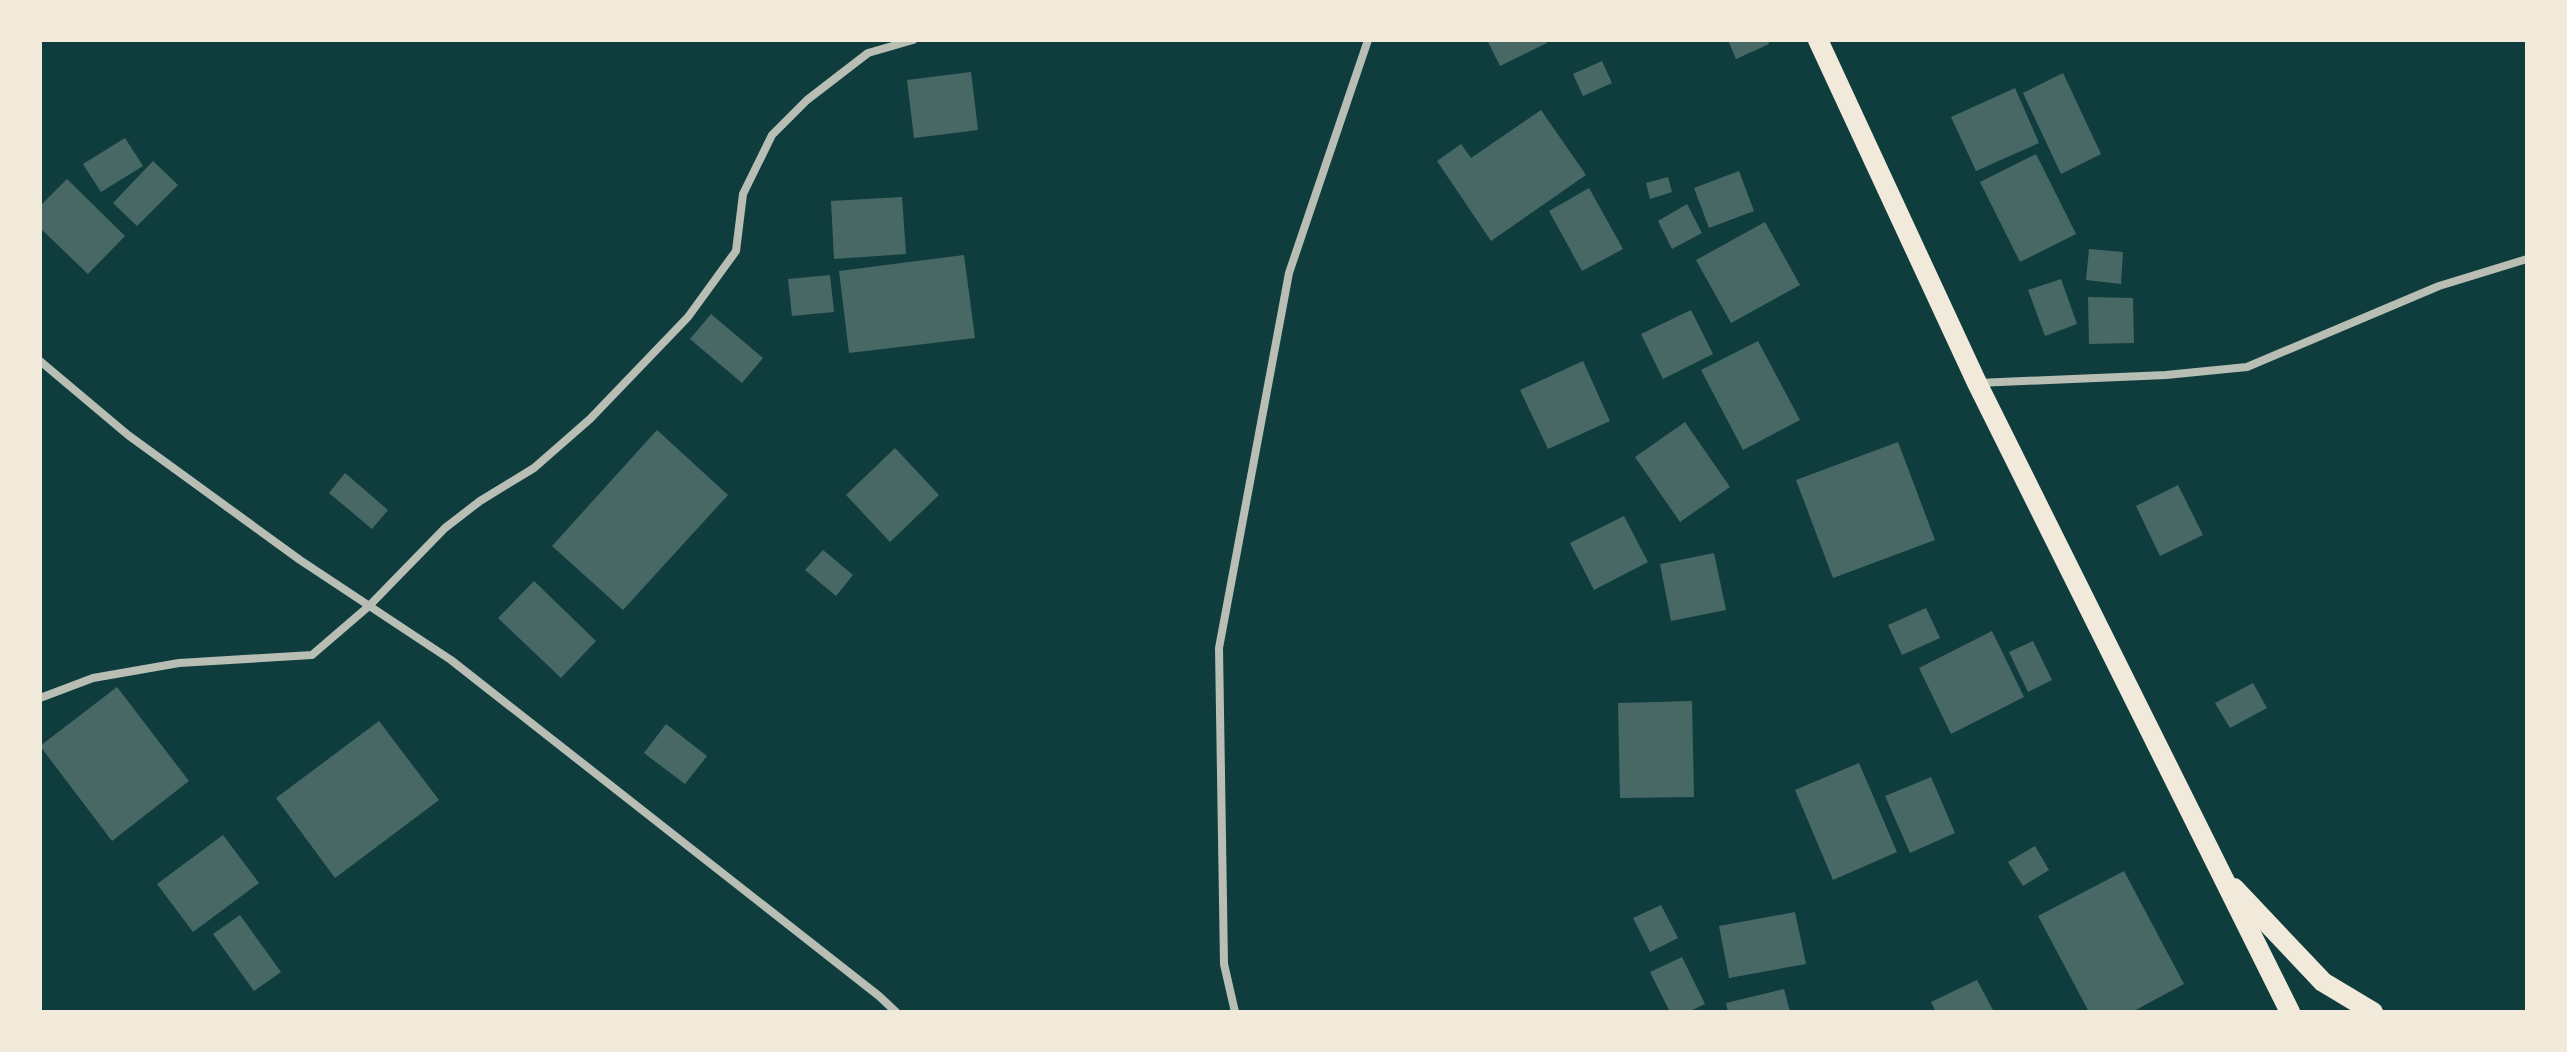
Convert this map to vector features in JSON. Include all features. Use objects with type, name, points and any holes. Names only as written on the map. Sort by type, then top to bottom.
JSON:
[{"type":"main road","points":[[1818,40],[1977,383],[2290,1012]]},
{"type":"main road","points":[[2220,872],[2323,982],[2373,1012]]},
{"type":"street","points":[[40,698],[93,678],[179,663],[312,655],[369,606],[445,528],[480,501],[534,468],[590,419],[688,317],[736,251],[743,194],[772,135],[807,100],[868,53],[913,40]]},
{"type":"street","points":[[1235,1012],[1224,964],[1219,648],[1289,273],[1368,40]]},
{"type":"street","points":[[1977,383],[2166,375],[2247,367],[2439,286],[2527,259]]},
{"type":"street","points":[[40,361],[128,435],[300,560],[451,660],[896,1012]]},
{"type":"building","points":[[1487,40],[1545,40],[1547,43],[1500,66]]},
{"type":"building","points":[[1728,40],[1768,40],[1769,44],[1736,59]]},
{"type":"building","points":[[1602,61],[1612,83],[1583,96],[1573,74]]},
{"type":"building","points":[[971,72],[978,130],[914,138],[907,80]]},
{"type":"building","points":[[2063,73],[2101,154],[2061,174],[2023,93]]},
{"type":"building","points":[[2015,88],[2039,143],[1976,171],[1951,117]]},
{"type":"building","points":[[1541,110],[1586,175],[1491,241],[1437,161],[1461,144],[1471,158]]},
{"type":"building","points":[[125,138],[143,166],[101,192],[83,164]]},
{"type":"building","points":[[2036,154],[2076,234],[2020,262],[1980,182]]},
{"type":"building","points":[[153,161],[178,185],[137,226],[113,203]]},
{"type":"building","points":[[1739,171],[1754,211],[1709,228],[1694,188]]},
{"type":"building","points":[[1668,177],[1672,192],[1650,199],[1646,183]]},
{"type":"building","points":[[67,179],[125,236],[88,274],[40,228],[40,206]]},
{"type":"building","points":[[1589,188],[1623,249],[1582,271],[1549,211]]},
{"type":"building","points":[[902,197],[906,254],[834,259],[831,201]]},
{"type":"building","points":[[1687,204],[1702,233],[1672,249],[1658,221]]},
{"type":"building","points":[[1765,222],[1800,285],[1731,323],[1696,260]]},
{"type":"building","points":[[2089,249],[2123,252],[2121,284],[2086,280]]},
{"type":"building","points":[[964,255],[975,338],[849,353],[839,271]]},
{"type":"building","points":[[830,275],[834,312],[792,316],[788,279]]},
{"type":"building","points":[[2061,279],[2077,324],[2045,336],[2028,290]]},
{"type":"building","points":[[2088,297],[2133,298],[2134,343],[2089,344]]},
{"type":"building","points":[[1691,310],[1713,354],[1663,379],[1641,334]]},
{"type":"building","points":[[711,314],[763,358],[742,383],[690,339]]},
{"type":"building","points":[[1758,341],[1800,420],[1743,450],[1701,370]]},
{"type":"building","points":[[1583,361],[1610,421],[1548,449],[1520,390]]},
{"type":"building","points":[[1685,422],[1730,487],[1680,522],[1635,457]]},
{"type":"building","points":[[657,430],[728,495],[623,610],[552,546]]},
{"type":"building","points":[[1898,442],[1935,540],[1833,578],[1796,480]]},
{"type":"building","points":[[895,448],[939,495],[890,542],[846,495]]},
{"type":"building","points":[[345,473],[388,510],[372,529],[329,493]]},
{"type":"building","points":[[2178,485],[2203,535],[2160,556],[2136,506]]},
{"type":"building","points":[[1624,516],[1648,562],[1594,590],[1570,543]]},
{"type":"building","points":[[823,550],[853,575],[836,596],[805,570]]},
{"type":"building","points":[[1714,553],[1726,610],[1671,621],[1660,564]]},
{"type":"building","points":[[534,581],[596,641],[561,678],[498,618]]},
{"type":"building","points":[[1926,608],[1940,638],[1902,655],[1888,625]]},
{"type":"building","points":[[1992,631],[2024,697],[1951,734],[1919,668]]},
{"type":"building","points":[[2033,641],[2052,680],[2028,692],[2009,652]]},
{"type":"building","points":[[2253,683],[2267,708],[2230,728],[2215,703]]},
{"type":"building","points":[[117,687],[189,781],[112,841],[40,746]]},
{"type":"building","points":[[1692,701],[1694,797],[1620,798],[1618,703]]},
{"type":"building","points":[[379,721],[439,800],[335,878],[276,798]]},
{"type":"building","points":[[666,724],[707,756],[685,784],[644,753]]},
{"type":"building","points":[[1859,763],[1897,852],[1833,880],[1795,790]]},
{"type":"building","points":[[1931,777],[1955,833],[1910,853],[1885,796]]},
{"type":"building","points":[[223,835],[259,883],[193,932],[157,884]]},
{"type":"building","points":[[2035,846],[2049,870],[2023,886],[2008,862]]},
{"type":"building","points":[[2124,871],[2184,984],[2132,1012],[2089,1012],[2038,916]]},
{"type":"building","points":[[1661,905],[1678,938],[1650,952],[1633,918]]},
{"type":"building","points":[[1795,912],[1806,964],[1729,978],[1719,926]]},
{"type":"building","points":[[240,915],[281,972],[254,991],[213,934]]},
{"type":"building","points":[[1682,957],[1705,1004],[1688,1012],[1670,1012],[1650,972]]},
{"type":"building","points":[[1977,980],[1994,1012],[1936,1012],[1931,1002]]},
{"type":"building","points":[[1784,989],[1790,1012],[1728,1012],[1726,1003]]}]
